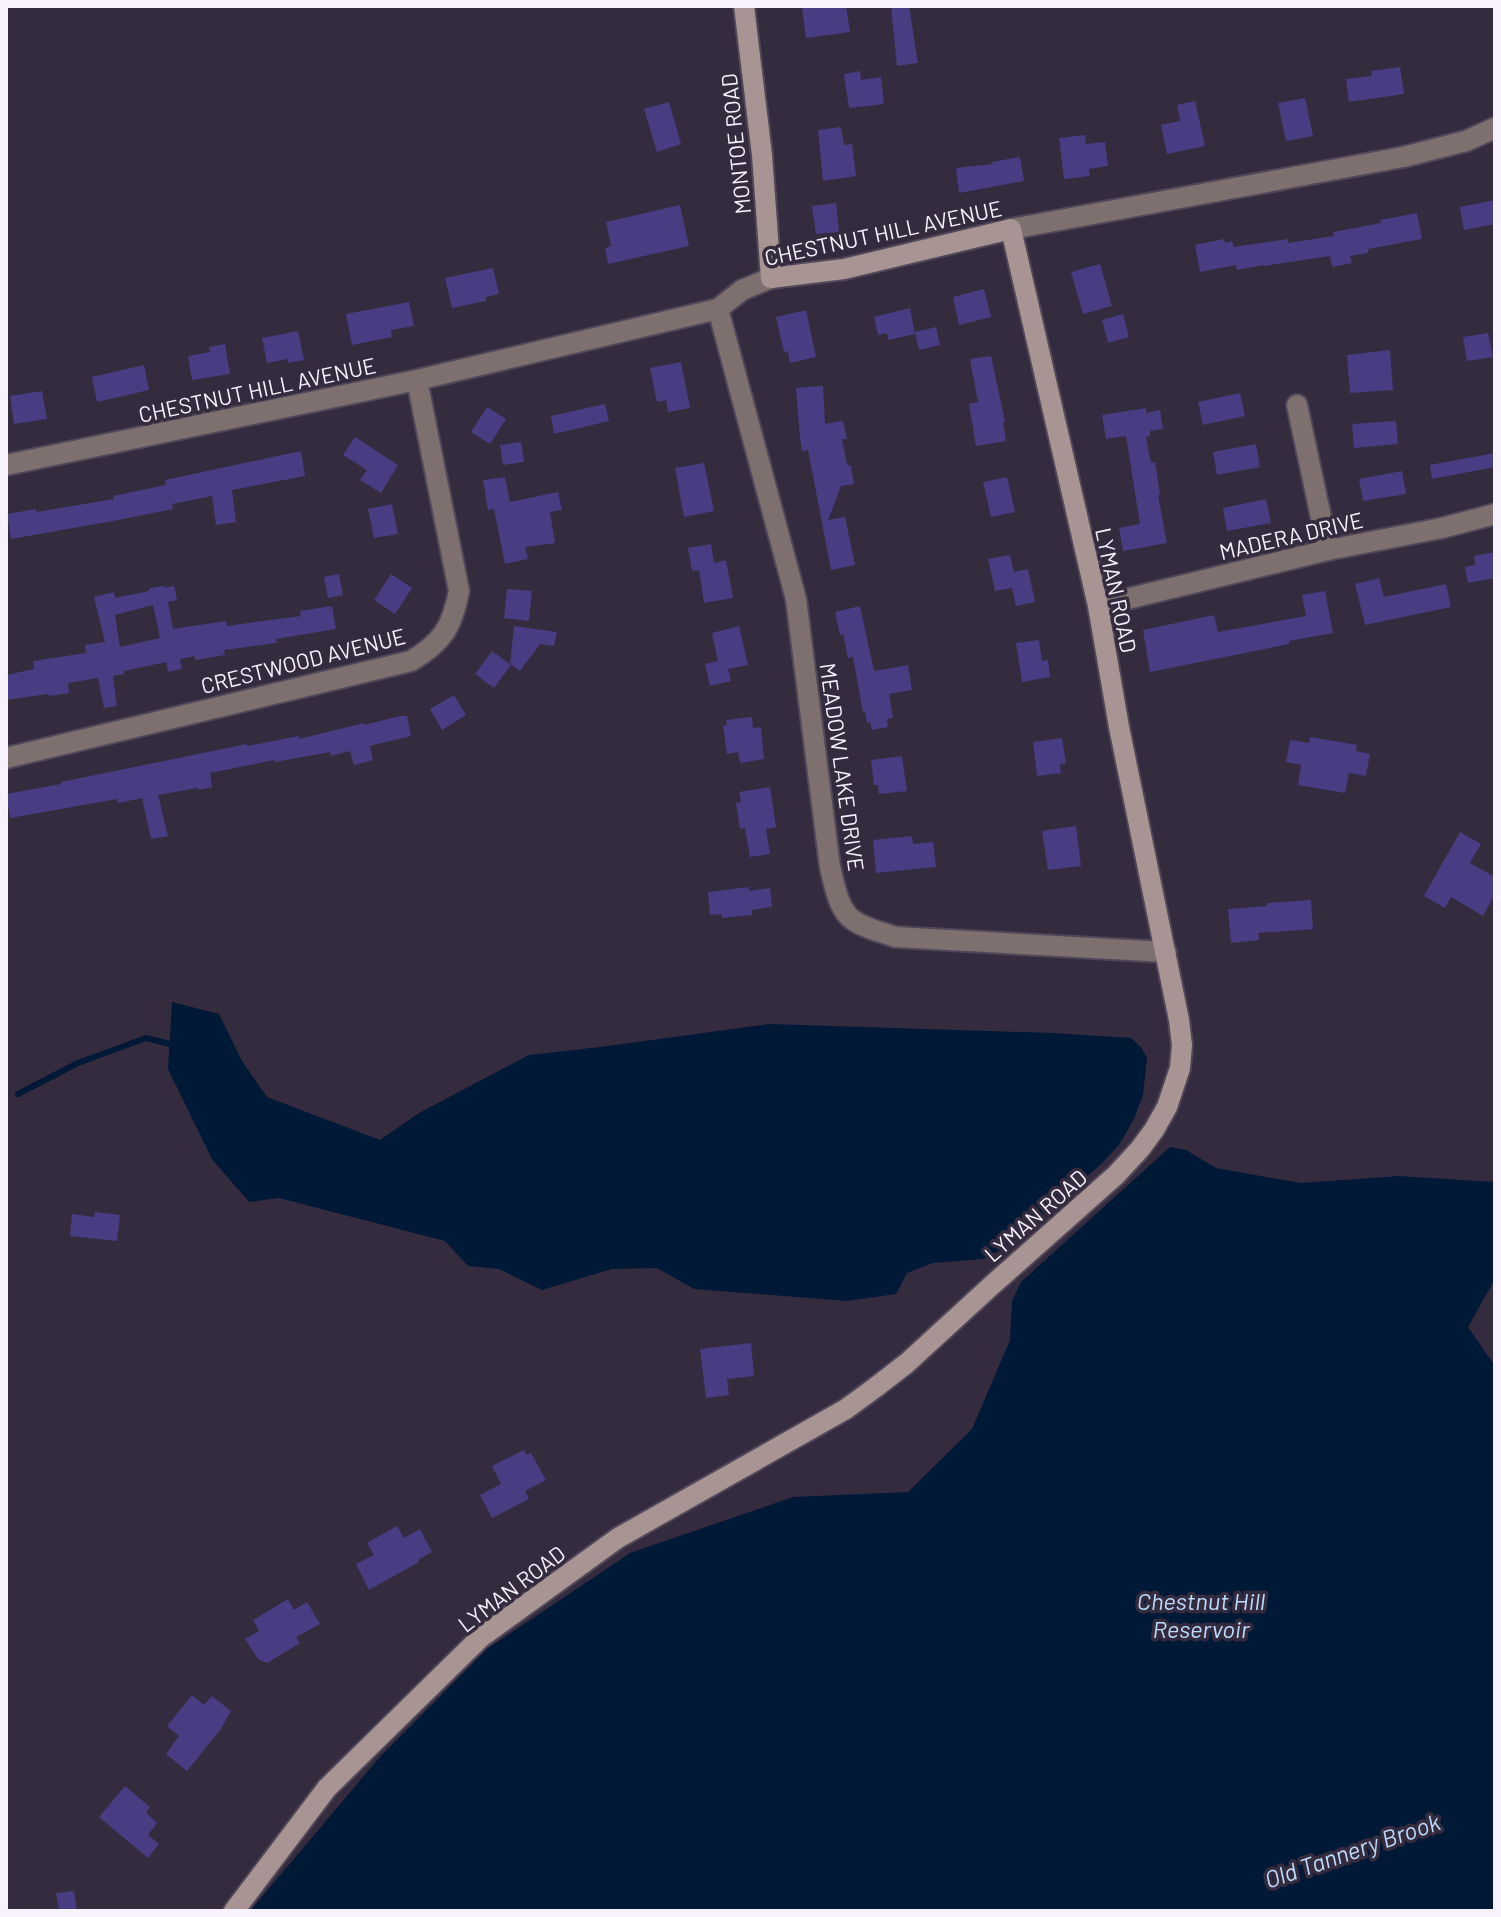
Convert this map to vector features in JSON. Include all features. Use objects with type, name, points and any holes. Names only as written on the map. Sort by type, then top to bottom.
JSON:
[{"type":"street","name":"MONTOE ROAD","points":[[744,6],[762,155],[771,278]]},
{"type":"street","name":"CHESTNUT HILL AVENUE","points":[[6,465],[417,380],[718,309],[742,290],[771,278],[844,269],[1011,229],[1403,157],[1466,141],[1495,128]]},
{"type":"street","name":"LYMAN ROAD","points":[[234,1911],[327,1788],[480,1638],[618,1538],[846,1409],[876,1387],[907,1363],[1116,1175],[1140,1149],[1167,1107],[1180,1068],[1182,1045],[1179,1020],[1119,727],[1098,606],[1011,229]]},
{"type":"street","name":"MEADOW LAKE DRIVE","points":[[718,309],[796,599],[830,867],[839,898],[850,919],[895,937],[1166,952]]},
{"type":"street","name":"CRESTWOOD AVENUE","points":[[6,758],[411,661],[431,650],[447,631],[459,591],[417,380]]},
{"type":"street","points":[[1297,405],[1328,550]]},
{"type":"street","name":"MADERA DRIVE","points":[[1098,606],[1328,550],[1442,528],[1495,514]]},
{"type":"water","points":[[172,1002],[219,1014],[242,1061],[267,1097],[380,1140],[419,1113],[529,1055],[770,1024],[1131,1038],[1147,1058],[1143,1095],[1134,1119],[1119,1145],[1100,1165],[1008,1246],[983,1259],[933,1263],[907,1273],[896,1294],[847,1301],[694,1289],[657,1268],[612,1269],[542,1290],[499,1269],[468,1266],[445,1241],[279,1198],[249,1202],[212,1159],[168,1069]]},
{"type":"water","name":"Chestnut Hill Reservoir","points":[[1170,1147],[1186,1150],[1216,1168],[1301,1183],[1399,1176],[1495,1182],[1495,1279],[1468,1327],[1495,1366],[1495,1911],[250,1911],[379,1758],[487,1649],[630,1553],[793,1497],[908,1492],[972,1429],[1010,1340],[1012,1301],[1021,1282]]},
{"type":"building","points":[[846,6],[850,32],[806,38],[802,8]]},
{"type":"building","points":[[891,6],[909,6],[918,63],[897,66]]},
{"type":"building","points":[[1400,67],[1404,94],[1349,102],[1346,79],[1372,76],[1371,71]]},
{"type":"building","points":[[860,71],[861,80],[881,77],[884,104],[849,108],[844,74]]},
{"type":"building","points":[[1305,98],[1313,136],[1286,141],[1278,103]]},
{"type":"building","points":[[1195,101],[1205,146],[1167,154],[1161,125],[1180,121],[1177,105]]},
{"type":"building","points":[[669,102],[681,144],[657,152],[644,109]]},
{"type":"building","points":[[841,127],[844,145],[852,144],[856,176],[823,181],[818,130]]},
{"type":"building","points":[[1085,135],[1086,144],[1105,142],[1108,166],[1089,169],[1090,176],[1064,179],[1059,138]]},
{"type":"building","points":[[1020,157],[1024,181],[959,193],[956,168]]},
{"type":"building","points":[[1495,200],[1495,224],[1464,230],[1460,207]]},
{"type":"building","points":[[836,203],[839,232],[816,234],[812,206]]},
{"type":"building","points":[[680,205],[689,246],[608,264],[605,248],[611,246],[606,222]]},
{"type":"building","points":[[1417,213],[1422,239],[1368,249],[1368,253],[1350,256],[1352,263],[1332,267],[1330,256],[1237,270],[1236,265],[1200,272],[1195,245],[1224,239],[1225,243],[1232,241],[1234,247],[1288,239],[1288,243],[1334,236],[1333,232]]},
{"type":"building","points":[[1100,264],[1112,306],[1083,314],[1071,272]]},
{"type":"building","points":[[493,268],[499,294],[486,297],[486,301],[452,308],[445,278]]},
{"type":"building","points":[[984,289],[991,317],[959,325],[953,297]]},
{"type":"building","points":[[409,302],[414,326],[391,330],[392,337],[352,345],[346,314]]},
{"type":"building","points":[[910,308],[915,334],[888,340],[887,333],[878,335],[874,317]]},
{"type":"building","points":[[806,310],[816,357],[790,363],[788,351],[784,352],[776,317]]},
{"type":"building","points":[[1123,314],[1129,337],[1108,343],[1102,320]]},
{"type":"building","points":[[936,327],[940,345],[919,350],[915,332]]},
{"type":"building","points":[[298,331],[304,360],[267,363],[262,338]]},
{"type":"building","points":[[1488,333],[1493,357],[1467,361],[1463,337]]},
{"type":"building","points":[[225,344],[230,374],[192,380],[188,356],[210,352],[209,347]]},
{"type":"building","points":[[1390,350],[1393,390],[1350,393],[1347,355]]},
{"type":"building","points":[[991,356],[1005,421],[1006,441],[976,446],[969,404],[978,402],[970,359]]},
{"type":"building","points":[[681,362],[690,408],[668,412],[666,400],[657,402],[650,368]]},
{"type":"building","points":[[144,365],[149,390],[97,402],[92,377]]},
{"type":"building","points":[[823,386],[825,424],[843,421],[847,439],[842,439],[854,484],[841,486],[828,520],[845,517],[855,565],[831,570],[808,450],[802,451],[796,388]]},
{"type":"building","points":[[42,391],[47,419],[14,424],[10,396]]},
{"type":"building","points":[[1240,393],[1245,416],[1203,425],[1198,402]]},
{"type":"building","points":[[605,404],[609,421],[554,434],[551,416]]},
{"type":"building","points":[[487,407],[506,419],[490,444],[471,432]]},
{"type":"building","points":[[1146,408],[1146,413],[1160,410],[1163,429],[1150,431],[1150,436],[1146,437],[1151,463],[1155,462],[1167,543],[1123,551],[1119,528],[1140,524],[1126,436],[1106,439],[1102,415]]},
{"type":"building","points":[[1396,421],[1398,444],[1354,448],[1352,424]]},
{"type":"building","points":[[355,437],[398,465],[381,493],[360,480],[367,470],[343,455]]},
{"type":"building","points":[[521,442],[524,462],[503,465],[500,445]]},
{"type":"building","points":[[1256,444],[1260,467],[1217,475],[1213,452]]},
{"type":"building","points":[[301,451],[305,476],[232,490],[236,522],[216,525],[212,496],[172,504],[173,509],[11,539],[7,514],[114,499],[113,496],[166,485],[165,480]]},
{"type":"building","points":[[1495,453],[1495,467],[1432,479],[1430,465]]},
{"type":"building","points":[[704,463],[714,511],[684,517],[675,468]]},
{"type":"building","points":[[1402,471],[1406,494],[1363,501],[1359,479]]},
{"type":"building","points":[[505,477],[510,502],[558,492],[562,510],[550,512],[555,543],[525,547],[528,559],[505,564],[494,509],[488,510],[483,480]]},
{"type":"building","points":[[1007,477],[1015,512],[991,517],[983,482]]},
{"type":"building","points":[[1266,499],[1271,523],[1227,531],[1223,508]]},
{"type":"building","points":[[392,504],[398,534],[374,538],[368,509]]},
{"type":"building","points":[[711,544],[714,563],[726,560],[733,598],[704,603],[699,570],[692,571],[688,548]]},
{"type":"building","points":[[1495,552],[1495,578],[1468,583],[1465,567],[1475,565],[1474,556]]},
{"type":"building","points":[[1010,555],[1014,572],[1028,569],[1035,602],[1016,606],[1012,588],[995,591],[988,559]]},
{"type":"building","points":[[339,574],[343,595],[328,598],[324,577]]},
{"type":"building","points":[[391,574],[412,588],[395,614],[374,600]]},
{"type":"building","points":[[1379,578],[1384,597],[1446,584],[1451,607],[1365,625],[1355,584]]},
{"type":"building","points":[[174,586],[177,600],[168,602],[173,629],[226,621],[227,626],[301,616],[300,611],[332,606],[336,629],[276,639],[277,643],[224,650],[225,655],[180,659],[182,669],[168,672],[166,662],[124,671],[124,674],[113,676],[117,706],[104,708],[98,678],[68,683],[69,693],[6,700],[6,675],[34,669],[33,661],[86,653],[85,645],[105,642],[94,597],[114,592],[115,598],[149,591],[150,588]],"holes":[[[153,605],[160,638],[120,647],[115,615]]]},
{"type":"building","points":[[507,589],[532,591],[529,621],[504,618]]},
{"type":"building","points":[[1325,591],[1333,633],[1150,672],[1143,630],[1214,615],[1218,632],[1306,616],[1302,595]]},
{"type":"building","points":[[860,606],[874,671],[908,665],[912,690],[889,694],[893,718],[887,719],[888,727],[872,730],[863,712],[853,657],[848,658],[835,612]]},
{"type":"building","points":[[514,626],[557,632],[554,646],[540,644],[520,671],[510,664]]},
{"type":"building","points":[[739,626],[748,665],[728,669],[731,681],[710,686],[705,664],[718,661],[712,633]]},
{"type":"building","points":[[1039,640],[1042,661],[1048,660],[1050,677],[1022,682],[1016,643]]},
{"type":"building","points":[[492,651],[511,665],[494,688],[475,674]]},
{"type":"building","points":[[454,695],[466,715],[442,730],[430,709]]},
{"type":"building","points":[[407,716],[411,736],[370,746],[373,760],[354,765],[350,751],[331,756],[330,752],[274,760],[210,773],[212,787],[158,795],[168,836],[151,839],[142,798],[118,803],[117,799],[10,818],[6,794],[247,744],[299,736],[299,739]]},
{"type":"building","points":[[752,717],[753,728],[761,727],[764,759],[740,763],[738,752],[727,754],[723,726],[727,725],[726,720]]},
{"type":"building","points":[[1310,737],[1357,745],[1356,751],[1370,754],[1366,776],[1349,773],[1345,793],[1298,785],[1301,765],[1286,762],[1290,740],[1309,743]]},
{"type":"building","points":[[1062,738],[1066,763],[1060,764],[1061,773],[1037,776],[1033,742]]},
{"type":"building","points":[[902,756],[907,791],[879,794],[878,785],[874,785],[871,760]]},
{"type":"building","points":[[770,787],[776,827],[766,829],[770,854],[750,857],[745,828],[740,829],[736,803],[741,802],[739,792]]},
{"type":"building","points":[[1076,826],[1081,866],[1048,870],[1042,831]]},
{"type":"building","points":[[1460,832],[1481,844],[1470,863],[1495,877],[1495,894],[1483,916],[1451,897],[1445,908],[1424,896]]},
{"type":"building","points":[[912,836],[913,844],[933,842],[936,867],[876,873],[873,840]]},
{"type":"building","points":[[749,887],[749,891],[770,888],[772,907],[752,910],[752,915],[722,918],[721,914],[710,915],[708,892]]},
{"type":"building","points":[[1311,900],[1313,929],[1258,933],[1259,940],[1231,943],[1228,909]]},
{"type":"building","points":[[95,1212],[120,1215],[117,1241],[70,1236],[72,1214],[94,1217]]},
{"type":"building","points":[[751,1343],[754,1376],[727,1379],[729,1395],[706,1398],[700,1349]]},
{"type":"building","points":[[524,1450],[527,1455],[531,1453],[546,1480],[525,1491],[529,1499],[492,1518],[480,1495],[501,1484],[492,1466]]},
{"type":"building","points":[[397,1526],[404,1538],[420,1529],[432,1552],[369,1590],[356,1564],[374,1555],[367,1543]]},
{"type":"building","points":[[288,1599],[294,1610],[307,1602],[320,1624],[296,1637],[300,1643],[267,1663],[258,1659],[245,1639],[259,1631],[253,1620]]},
{"type":"building","points":[[192,1695],[204,1705],[212,1696],[231,1711],[221,1729],[187,1771],[166,1754],[179,1736],[167,1726]]},
{"type":"building","points":[[125,1786],[150,1807],[146,1813],[157,1823],[148,1835],[159,1844],[148,1858],[99,1817]]},
{"type":"building","points":[[74,1891],[77,1911],[59,1911],[56,1893]]},
{"type":"waterway","points":[[18,1094],[78,1063],[146,1038],[173,1047]]},
{"type":"water label","name":"Old Tannery Brook","points":[[1352,1850]]}]
